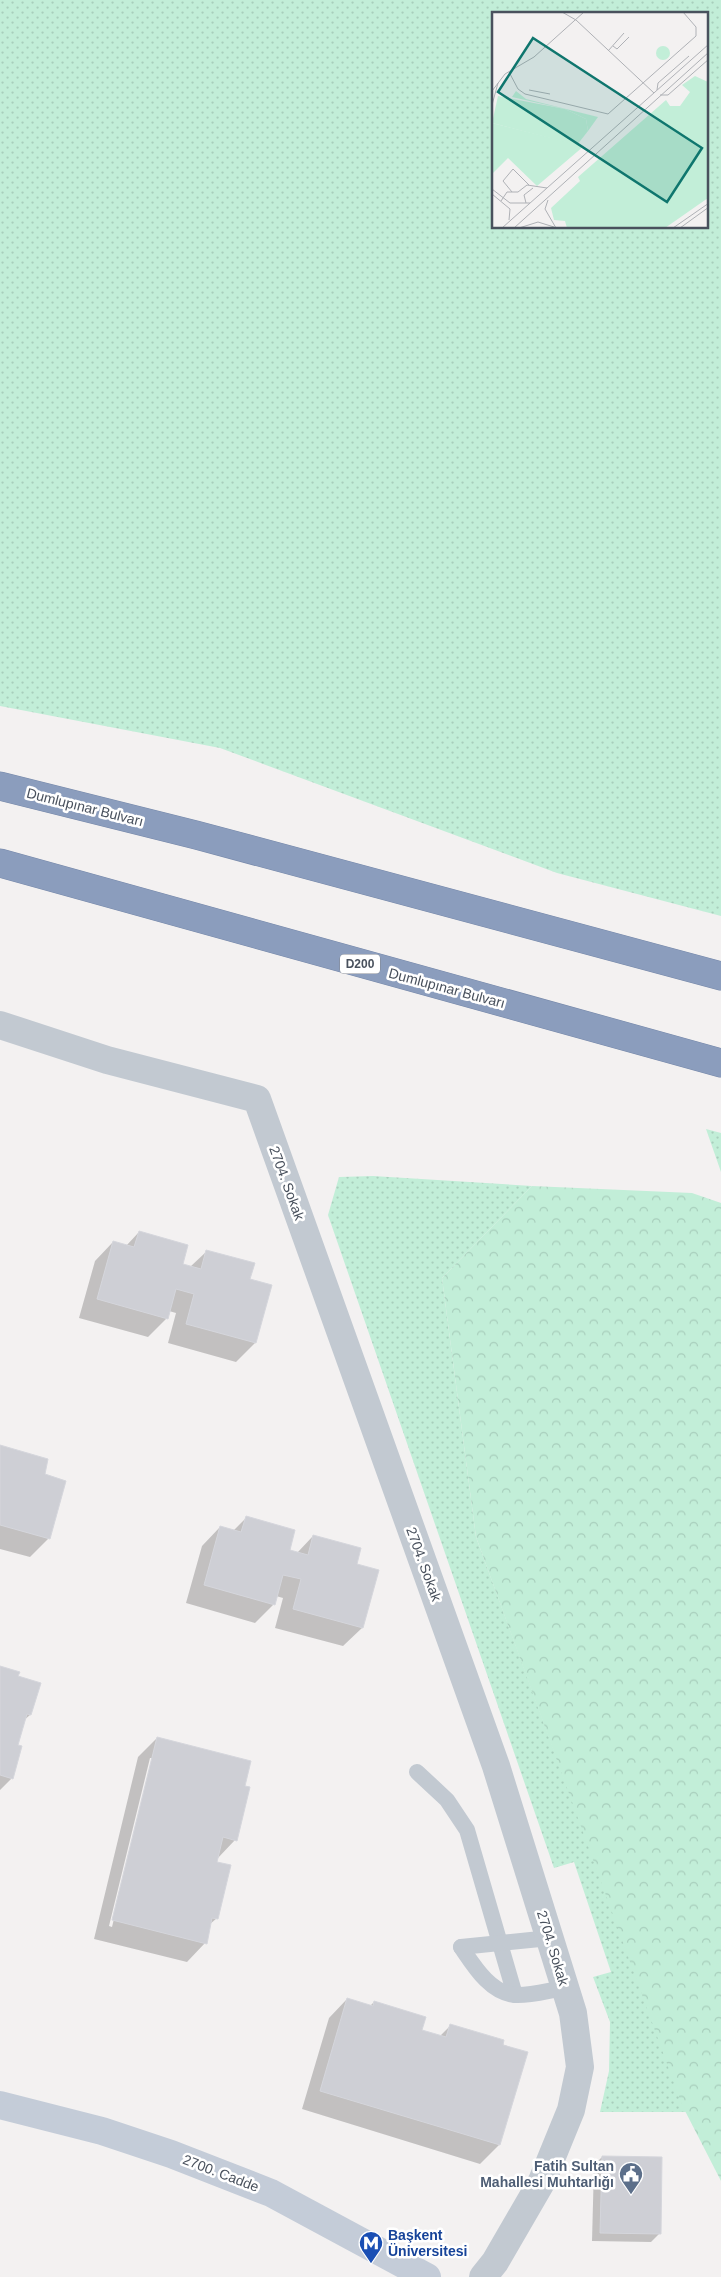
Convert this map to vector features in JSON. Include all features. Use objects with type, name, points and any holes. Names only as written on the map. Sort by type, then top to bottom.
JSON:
[{"type":"highway","name":"Dumlupınar Bulvarı","points":[[0,786],[215,840],[721,976]]},
{"type":"highway","name":"Dumlupınar Bulvarı","points":[[0,863],[721,1063]]},
{"type":"street","name":"2704. Sokak","points":[[0,1025],[107,1060],[257,1099],[496,1766],[573,2013],[580,2067],[571,2110],[542,2181],[495,2262],[483,2277]]},
{"type":"street","name":"2700. Cadde","points":[[0,2105],[111,2134],[171,2154],[271,2193],[427,2277]]},
{"type":"lane","points":[[417,1772],[447,1800],[467,1830],[498,1945],[515,1995]]},
{"type":"lane","points":[[550,1938],[462,1948],[482,1975],[493,1986],[515,1995],[565,1988]]},
{"type":"green space","points":[[0,0],[721,0],[721,916],[557,873],[220,748],[0,706]]},
{"type":"green space","points":[[706,1129],[721,1133],[721,1172]]},
{"type":"green space","points":[[373,1176],[532,1186],[442,1278],[476,1537],[686,2112],[600,2112],[609,2071],[610,2022],[593,1977],[611,1972],[574,1862],[554,1868],[328,1215],[339,1177]]},
{"type":"green space","points":[[532,1186],[692,1193],[721,1203],[721,2181],[682,2105],[476,1537],[442,1278]]},
{"type":"building","points":[[139,1231],[188,1245],[183,1264],[201,1269],[206,1250],[255,1263],[250,1279],[272,1285],[256,1343],[186,1324],[194,1294],[176,1289],[168,1319],[97,1299],[113,1241],[134,1247]]},
{"type":"building","points":[[0,1445],[48,1459],[45,1474],[66,1481],[50,1539],[0,1525]]},
{"type":"building","points":[[246,1516],[295,1530],[290,1550],[308,1555],[313,1535],[361,1548],[357,1564],[379,1570],[363,1628],[293,1609],[301,1579],[283,1575],[275,1605],[204,1585],[220,1526],[241,1532]]},
{"type":"building","points":[[0,1666],[20,1672],[18,1676],[41,1683],[31,1715],[27,1714],[18,1745],[22,1746],[13,1779],[0,1775]]},
{"type":"building","points":[[157,1737],[251,1761],[245,1786],[250,1787],[237,1841],[223,1837],[217,1862],[231,1865],[218,1919],[212,1918],[207,1944],[112,1920]]},
{"type":"building","points":[[347,1998],[373,2006],[374,2001],[426,2017],[422,2030],[446,2037],[450,2024],[504,2040],[503,2045],[528,2052],[500,2145],[320,2091]]},
{"type":"building","name":"Fatih Sultan Mahallesi Muhtarlığı","points":[[602,2156],[662,2157],[661,2234],[600,2233]]},
{"type":"place","name":"Fatih Sultan Mahallesi Muhtarlığı","points":[[631,2195]]},
{"type":"place","name":"Başkent Üniversitesi","points":[[371,2264]]}]
